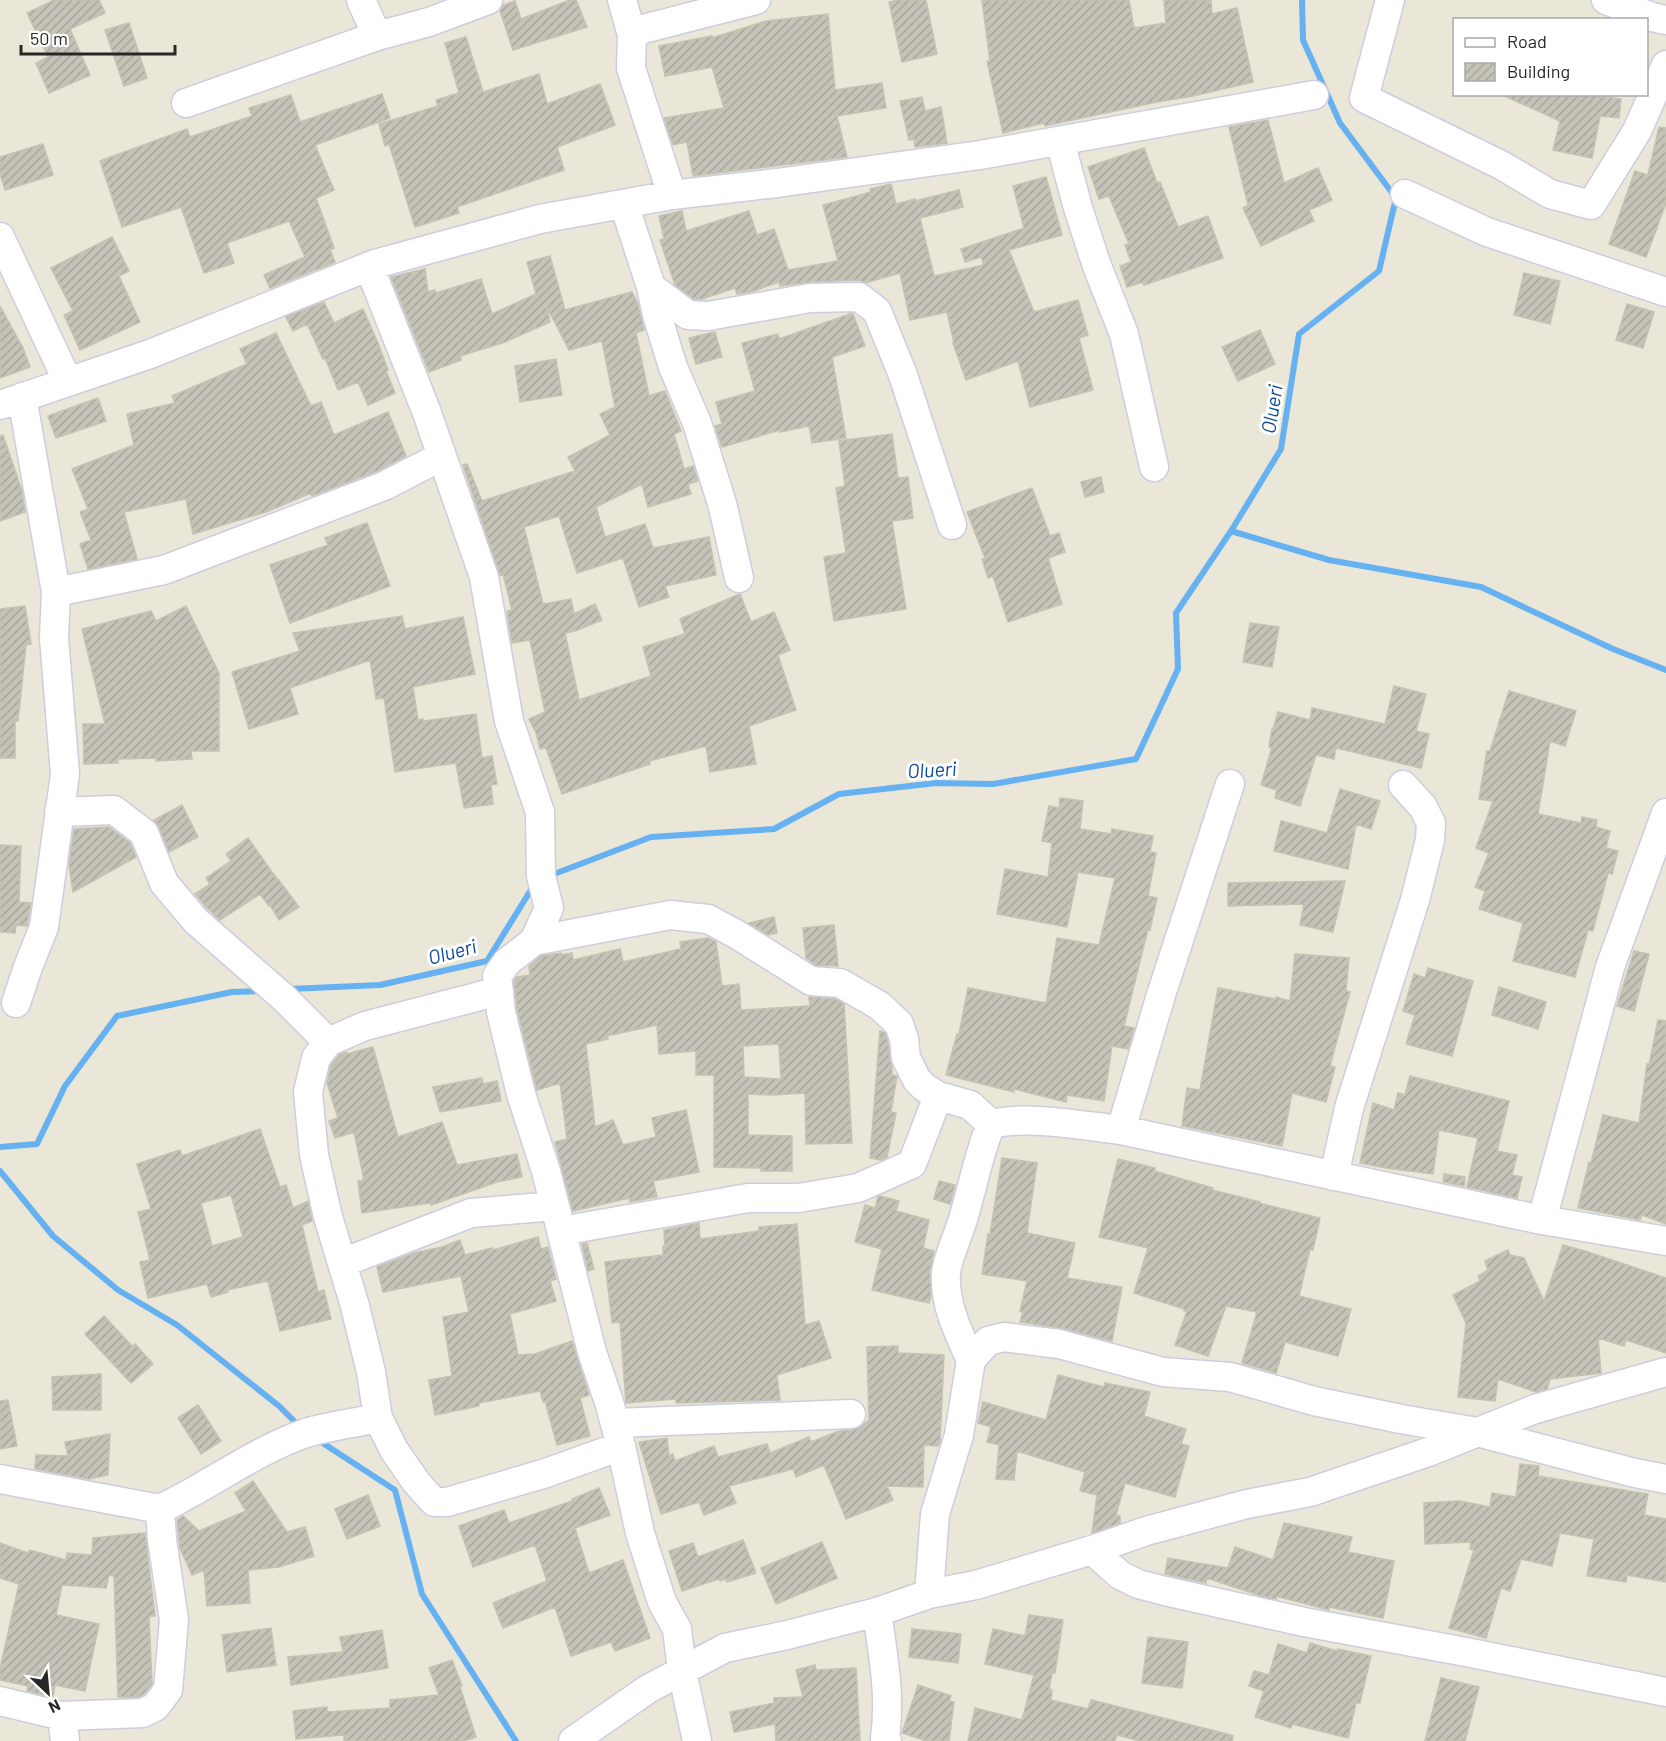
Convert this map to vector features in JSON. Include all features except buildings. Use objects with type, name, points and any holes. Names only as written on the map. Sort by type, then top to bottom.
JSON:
[{"type":"street","points":[[361,0],[377,36]]},
{"type":"street","points":[[186,103],[488,0]]},
{"type":"street","points":[[622,0],[632,35],[631,68],[672,195]]},
{"type":"street","points":[[632,35],[643,28],[756,0]]},
{"type":"street","points":[[1390,0],[1364,98],[1501,165],[1550,194],[1590,205],[1637,131],[1666,65]]},
{"type":"street","points":[[1606,0],[1666,20]]},
{"type":"street","points":[[16,1004],[44,927],[65,774],[54,639],[56,592],[11,401],[150,354],[369,266],[540,219],[672,195],[788,182],[980,155],[1314,95]]},
{"type":"street","points":[[1060,141],[1078,207],[1124,334],[1154,467]]},
{"type":"street","points":[[1405,194],[1487,232],[1666,292]]},
{"type":"street","points":[[624,204],[651,287],[673,367],[697,423],[723,507],[740,578]]},
{"type":"street","points":[[0,237],[68,382]]},
{"type":"street","points":[[369,266],[427,413],[484,577],[509,721],[540,812],[541,876],[549,908],[534,940],[507,962],[497,976],[501,1012],[521,1094],[546,1171],[592,1352],[618,1435],[640,1533],[663,1602],[677,1629],[682,1671],[697,1741]]},
{"type":"street","points":[[651,287],[688,315],[708,316],[810,298],[849,297],[859,297],[877,311],[903,375],[952,525]]},
{"type":"street","points":[[56,592],[164,570],[384,486],[442,456]]},
{"type":"street","points":[[1120,1130],[1161,995],[1230,784]]},
{"type":"street","points":[[1334,1176],[1349,1108],[1415,900],[1430,840],[1431,823],[1423,807],[1403,785]]},
{"type":"street","points":[[59,812],[114,810],[144,834],[164,883],[196,921],[284,998],[328,1042]]},
{"type":"street","points":[[1542,1220],[1610,967],[1666,813]]},
{"type":"street","points":[[534,940],[670,915],[708,919],[811,981],[840,982],[880,1006],[899,1024],[904,1039],[906,1058],[917,1080],[938,1096],[970,1105],[991,1124]]},
{"type":"street","points":[[499,991],[365,1026],[328,1042],[316,1058],[308,1092],[314,1155],[328,1217],[355,1306],[371,1372],[378,1418],[394,1450],[416,1482],[434,1502],[447,1502],[546,1473],[618,1435],[851,1414]]},
{"type":"street","points":[[342,1263],[471,1213],[558,1218],[748,1198],[800,1198],[858,1188],[912,1164],[938,1096]]},
{"type":"street","points":[[991,1124],[1005,1120],[1120,1130],[1542,1220],[1666,1241]]},
{"type":"street","points":[[971,1360],[948,1304],[946,1271],[964,1216],[984,1140],[991,1124]]},
{"type":"street","points":[[929,1594],[934,1514],[959,1435],[971,1360],[988,1341],[1004,1337],[1059,1344],[1163,1372],[1230,1377],[1314,1401],[1477,1432],[1666,1479]]},
{"type":"street","points":[[573,1741],[648,1689],[725,1648],[877,1612],[929,1594],[976,1585],[1092,1551],[1146,1531],[1248,1504],[1310,1492],[1431,1451],[1535,1409],[1666,1372]]},
{"type":"street","points":[[0,1479],[159,1509],[183,1498],[256,1455],[307,1433],[378,1418]]},
{"type":"street","points":[[0,1701],[64,1728],[143,1713],[155,1707],[168,1690],[174,1620],[159,1509]]},
{"type":"street","points":[[1092,1551],[1119,1575],[1138,1584],[1165,1591],[1304,1622],[1666,1692]]},
{"type":"street","points":[[877,1612],[888,1685],[888,1717],[885,1738],[887,1741]]},
{"type":"street","points":[[677,1629],[725,1648]]},
{"type":"waterway","name":"Olueri","points":[[549,876],[651,837],[774,829],[839,794],[936,783],[993,784],[1136,759],[1178,669],[1176,613],[1231,531],[1281,449],[1299,334],[1379,271],[1396,198],[1340,123],[1303,40],[1302,0]]},
{"type":"waterway","points":[[1231,531],[1329,560],[1481,587],[1613,649],[1666,670]]},
{"type":"waterway","name":"Olueri","points":[[289,989],[380,985],[487,961],[534,885]]},
{"type":"waterway","name":"Olueri","points":[[0,1147],[37,1144],[65,1086],[117,1016],[232,992],[261,991]]},
{"type":"waterway","points":[[0,1171],[53,1236],[118,1290],[177,1325],[279,1406],[300,1427]]},
{"type":"waterway","points":[[318,1440],[395,1490],[422,1594],[516,1741]]}]
